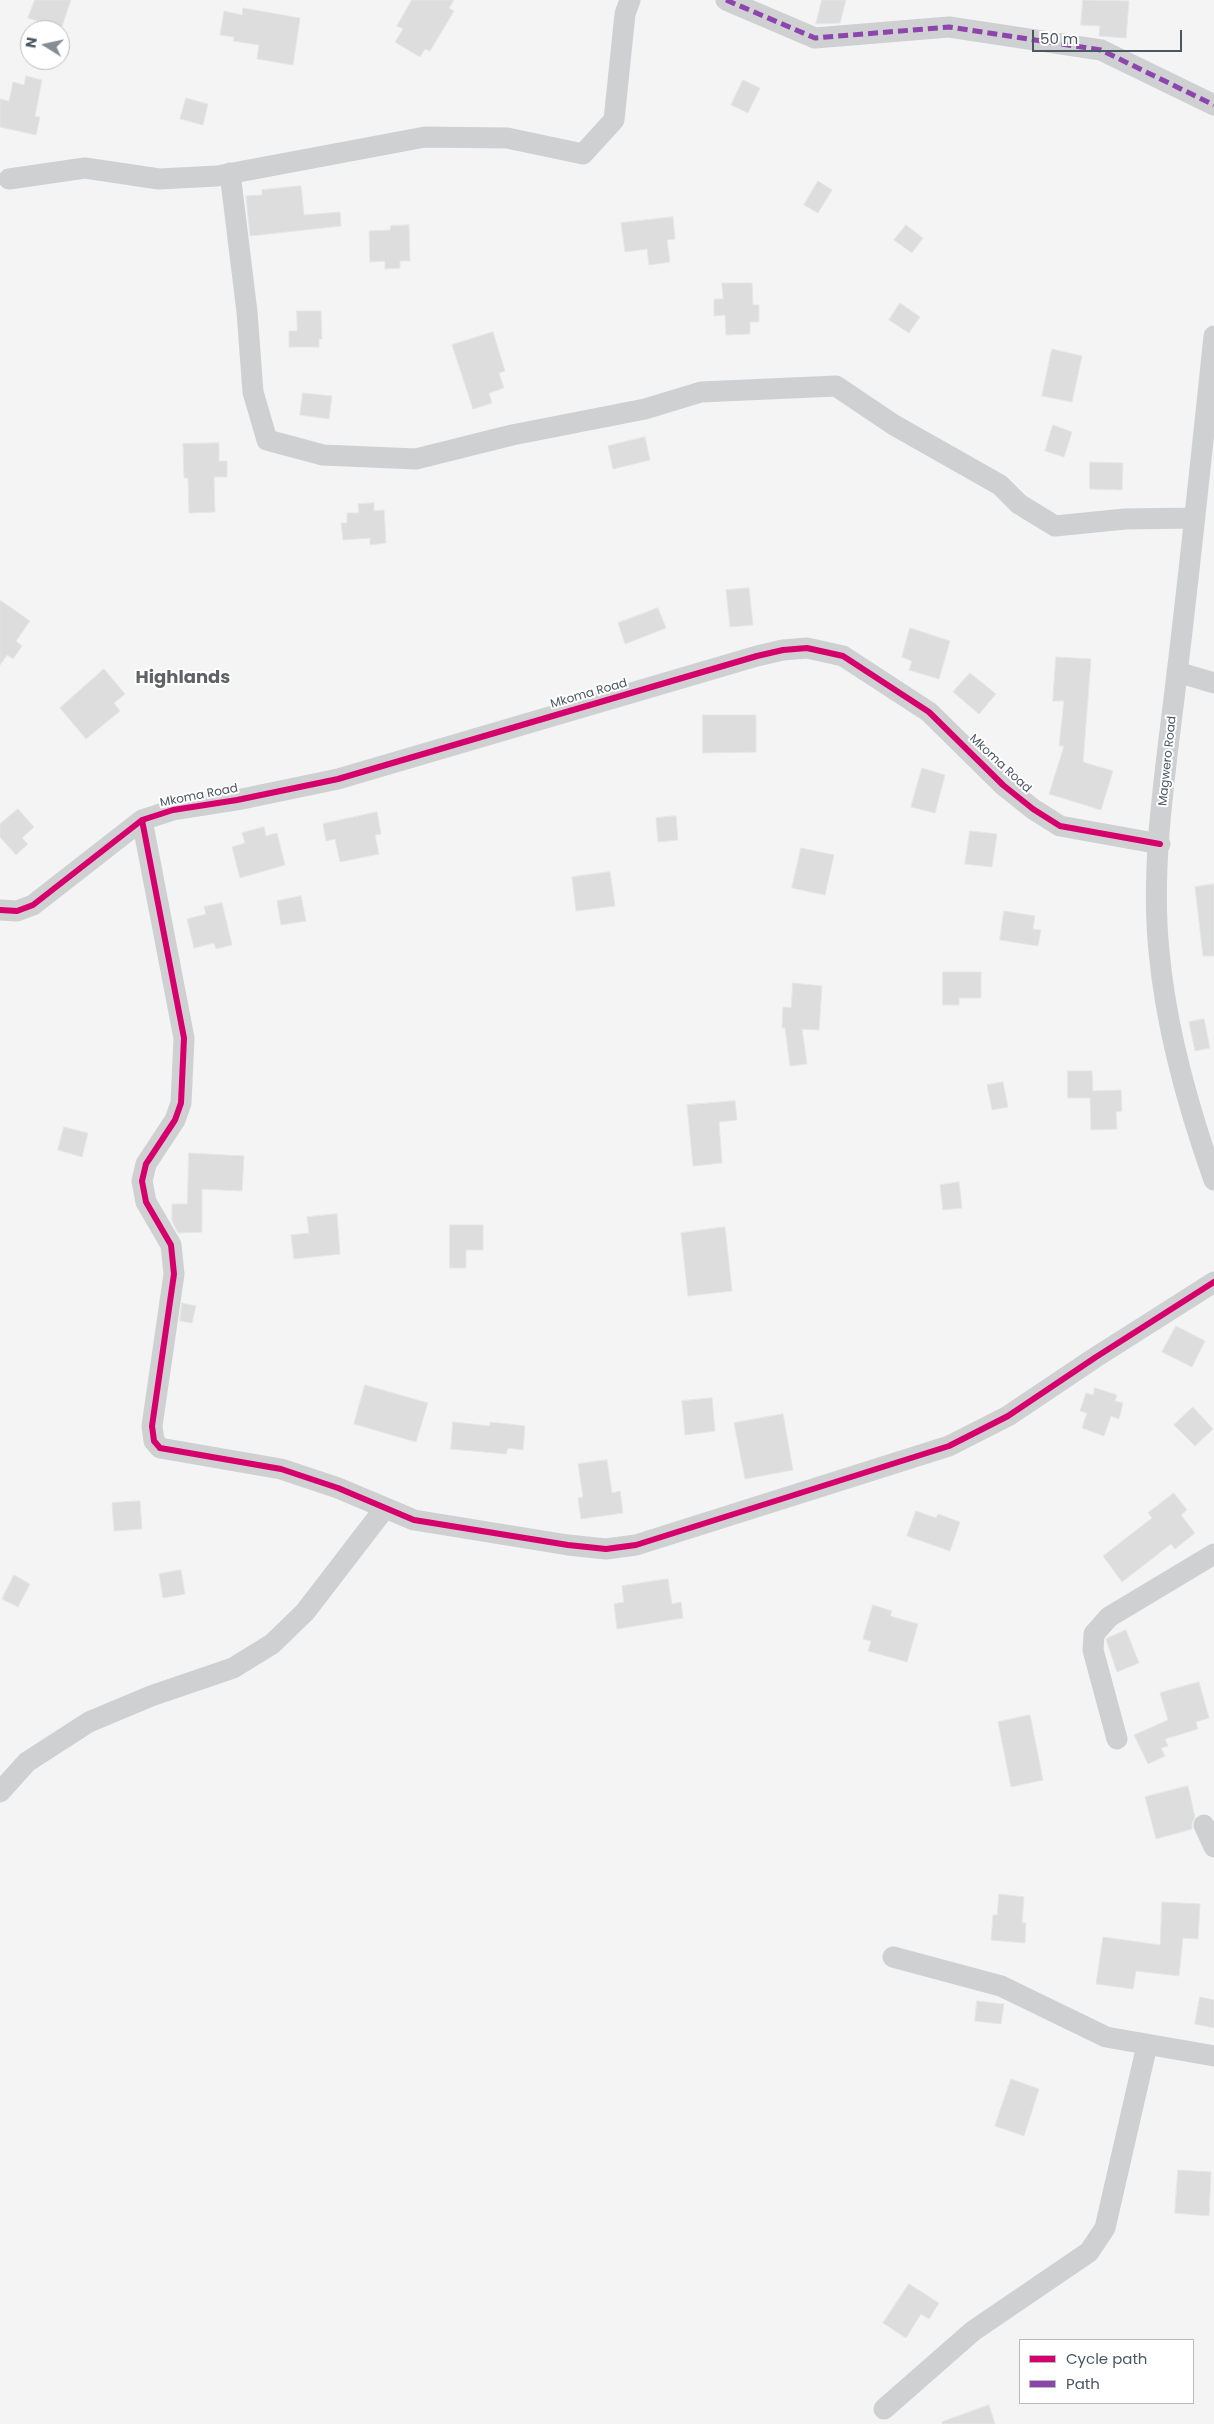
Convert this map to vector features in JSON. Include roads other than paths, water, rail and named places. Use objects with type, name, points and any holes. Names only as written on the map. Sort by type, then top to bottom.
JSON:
[{"type":"street","points":[[9,179],[85,168],[159,179],[230,173],[424,137],[507,138],[583,154],[614,120],[625,14],[630,0]]},
{"type":"street","points":[[726,0],[815,38],[949,27],[1101,50],[1214,105]]},
{"type":"street","points":[[230,173],[247,312],[253,392],[267,440],[323,455],[416,458],[512,435],[645,410],[701,392],[836,386],[894,425],[1000,485],[1019,504],[1055,526],[1125,519],[1195,518]]},
{"type":"street","name":"Magwero Road","points":[[1214,336],[1160,844],[1157,916],[1162,986],[1193,1120],[1214,1180]]},
{"type":"street","name":"Mkoma Road","points":[[0,910],[17,912],[33,905],[142,820],[173,810],[237,800],[338,779],[756,656],[783,650],[807,648],[843,656],[929,712],[1003,785],[1033,809],[1060,826],[1160,844]]},
{"type":"street","points":[[1177,672],[1214,683]]},
{"type":"street","points":[[142,820],[184,1038],[181,1103],[175,1120],[146,1164],[142,1182],[146,1202],[171,1245],[174,1274],[152,1426],[154,1441],[160,1448],[281,1468],[338,1488],[414,1520],[568,1545],[606,1549],[636,1545],[949,1446],[1008,1416],[1214,1282]]},
{"type":"street","points":[[0,1792],[27,1762],[89,1722],[151,1696],[233,1668],[272,1644],[305,1612],[385,1508]]},
{"type":"street","points":[[1117,1738],[1093,1650],[1094,1634],[1104,1622],[1120,1609],[1214,1554]]},
{"type":"street","points":[[1204,1825],[1214,1848]]},
{"type":"street","points":[[893,1957],[1001,1986],[1106,2037],[1214,2056]]},
{"type":"street","points":[[884,2408],[973,2331],[1088,2252],[1105,2228],[1147,2045]]},
{"type":"district","name":"Highlands","points":[[183,678]]}]
